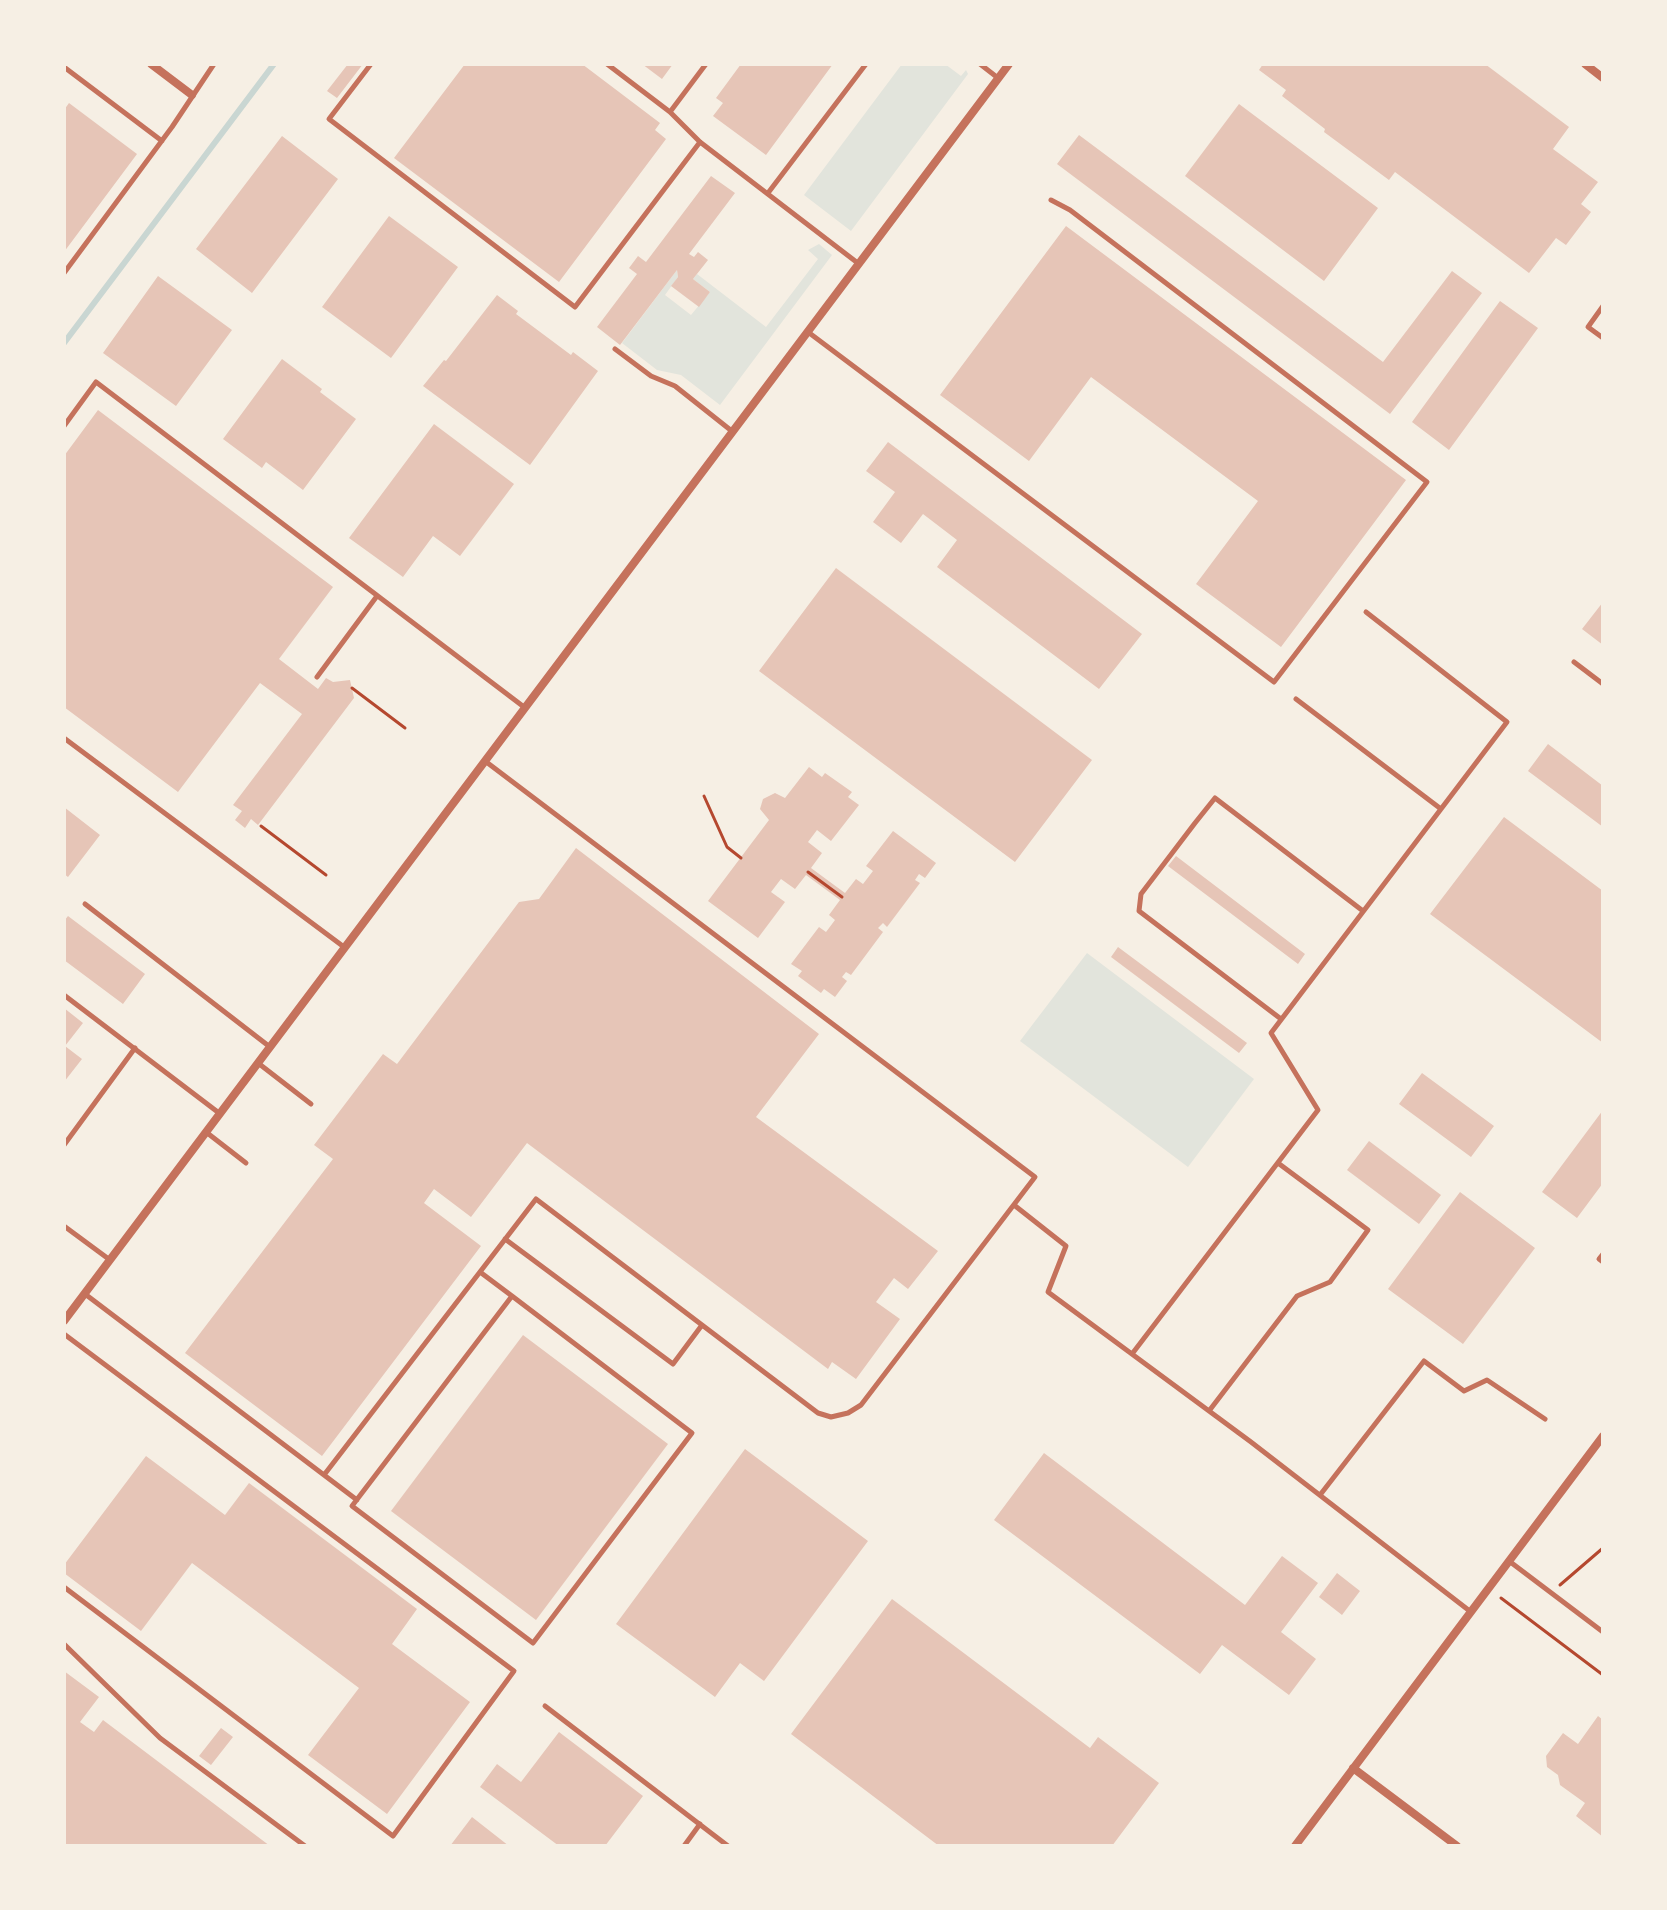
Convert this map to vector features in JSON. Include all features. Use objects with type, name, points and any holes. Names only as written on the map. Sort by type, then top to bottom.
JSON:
[{"type":"street","points":[[151,64],[192,95]]},
{"type":"street","points":[[64,1321],[1009,64]]},
{"type":"street","points":[[1585,64],[1603,78]]},
{"type":"street","points":[[1295,1846],[1603,1436]]},
{"type":"street","points":[[1353,1768],[1457,1846]]},
{"type":"lane","points":[[64,273],[162,141],[214,64]]},
{"type":"lane","points":[[371,64],[329,119],[575,307],[700,142]]},
{"type":"lane","points":[[607,64],[670,112],[700,142],[859,264]]},
{"type":"lane","points":[[670,112],[706,64]]},
{"type":"lane","points":[[768,193],[866,64]]},
{"type":"lane","points":[[980,64],[999,78]]},
{"type":"lane","points":[[64,65],[162,141]]},
{"type":"lane","points":[[808,332],[1274,682],[1427,482],[1070,210],[1051,200]]},
{"type":"lane","points":[[1603,306],[1588,327],[1603,338]]},
{"type":"lane","points":[[615,349],[651,376],[675,386],[733,432]]},
{"type":"lane","points":[[64,426],[96,382],[525,708]]},
{"type":"lane","points":[[317,677],[377,596]]},
{"type":"lane","points":[[1132,1354],[1318,1110],[1271,1033],[1507,722],[1366,612]]},
{"type":"lane","points":[[1574,662],[1603,684]]},
{"type":"lane","points":[[1296,699],[1441,809]]},
{"type":"lane","points":[[64,738],[345,947]]},
{"type":"lane","points":[[324,1475],[536,1199],[818,1413],[831,1417],[848,1413],[861,1405],[1035,1177],[485,761]]},
{"type":"lane","points":[[1281,1019],[1139,911],[1141,894],[1215,798],[1363,911]]},
{"type":"lane","points":[[85,904],[270,1047]]},
{"type":"lane","points":[[64,995],[220,1113]]},
{"type":"lane","points":[[64,1145],[135,1048]]},
{"type":"lane","points":[[258,1063],[311,1104]]},
{"type":"lane","points":[[206,1132],[246,1163]]},
{"type":"lane","points":[[1209,1411],[1297,1296],[1330,1282],[1368,1230],[1278,1163]]},
{"type":"lane","points":[[1014,1205],[1066,1246],[1048,1292],[1471,1612]]},
{"type":"lane","points":[[64,1226],[110,1260]]},
{"type":"lane","points":[[505,1239],[673,1364],[702,1325]]},
{"type":"lane","points":[[1603,1254],[1599,1259],[1603,1262]]},
{"type":"lane","points":[[480,1272],[512,1296],[692,1433],[533,1643],[352,1506],[512,1296]]},
{"type":"lane","points":[[85,1294],[357,1500]]},
{"type":"lane","points":[[64,1334],[514,1671],[393,1836],[64,1587]]},
{"type":"lane","points":[[1320,1495],[1424,1361],[1464,1391],[1487,1380],[1545,1419]]},
{"type":"lane","points":[[1509,1561],[1603,1632]]},
{"type":"lane","points":[[64,1644],[160,1738],[305,1846]]},
{"type":"lane","points":[[545,1706],[728,1846]]},
{"type":"lane","points":[[684,1846],[700,1824]]},
{"type":"path","points":[[352,688],[405,728]]},
{"type":"path","points":[[704,796],[727,847],[741,858]]},
{"type":"path","points":[[261,826],[326,875]]},
{"type":"path","points":[[808,872],[842,897]]},
{"type":"path","points":[[1551,1593],[1603,1548]]},
{"type":"path","points":[[1488,1588],[1603,1675]]},
{"type":"shaded area","points":[[902,64],[945,64],[961,76],[966,70],[968,74],[851,231],[804,195]]},
{"type":"shaded area","points":[[819,244],[832,255],[720,405],[681,375],[657,370],[622,343],[677,270],[678,277],[665,295],[691,315],[710,292],[693,279],[697,274],[766,327],[818,259],[808,250]]},
{"type":"shaded area","points":[[1087,953],[1254,1079],[1188,1167],[1020,1041]]},
{"type":"building","points":[[348,64],[363,64],[337,98],[327,91]]},
{"type":"building","points":[[465,64],[582,64],[660,123],[655,130],[666,139],[559,282],[394,158]]},
{"type":"building","points":[[642,64],[673,64],[662,79]]},
{"type":"building","points":[[741,64],[833,64],[766,155],[713,116],[723,103],[716,98]]},
{"type":"building","points":[[1263,64],[1485,64],[1569,127],[1553,149],[1598,182],[1581,204],[1591,212],[1566,245],[1556,238],[1529,273],[1395,172],[1389,180],[1324,132],[1325,129],[1282,96],[1286,90],[1259,70]]},
{"type":"building","points":[[69,103],[137,154],[64,252],[64,110]]},
{"type":"building","points":[[1239,104],[1378,208],[1324,281],[1185,176]]},
{"type":"building","points":[[1079,135],[1383,362],[1452,271],[1482,293],[1390,414],[1057,164]]},
{"type":"building","points":[[282,136],[338,179],[252,293],[196,249]]},
{"type":"building","points":[[711,176],[735,193],[689,254],[694,257],[698,252],[708,260],[693,279],[710,292],[699,307],[671,286],[678,277],[677,270],[620,345],[597,327],[637,274],[629,268],[638,256],[646,262]]},
{"type":"building","points":[[389,216],[458,267],[391,358],[322,307]]},
{"type":"building","points":[[1066,226],[1406,480],[1281,647],[1196,584],[1258,501],[1091,377],[1029,461],[940,395]]},
{"type":"building","points":[[158,276],[232,330],[176,406],[103,353]]},
{"type":"building","points":[[497,295],[518,311],[516,314],[598,371],[530,465],[423,386]]},
{"type":"building","points":[[1500,301],[1538,328],[1449,450],[1412,422]]},
{"type":"building","points":[[282,359],[356,419],[303,490],[266,462],[262,468],[223,439]]},
{"type":"building","points":[[98,410],[333,587],[279,659],[318,689],[326,678],[333,682],[350,680],[354,698],[258,825],[251,819],[245,828],[235,820],[242,811],[233,805],[302,714],[260,683],[178,792],[64,707],[64,456]]},
{"type":"building","points":[[434,424],[514,484],[460,556],[433,536],[403,577],[349,538]]},
{"type":"building","points":[[888,442],[1142,634],[1099,689],[937,567],[957,540],[923,514],[901,543],[873,522],[895,492],[866,471]]},
{"type":"building","points":[[836,568],[1092,760],[1015,862],[759,671]]},
{"type":"building","points":[[1603,602],[1603,645],[1582,629]]},
{"type":"building","points":[[1548,744],[1603,786],[1603,827],[1528,771]]},
{"type":"building","points":[[809,767],[822,777],[825,773],[852,792],[848,797],[859,805],[831,841],[817,830],[808,842],[822,853],[811,868],[845,893],[856,879],[863,884],[873,871],[866,866],[893,831],[936,863],[925,878],[919,874],[915,880],[920,883],[887,927],[883,923],[878,928],[883,932],[851,975],[846,972],[842,977],[847,981],[835,997],[824,989],[821,993],[798,976],[802,971],[791,964],[819,927],[826,932],[835,920],[829,915],[840,900],[806,875],[795,889],[781,879],[771,892],[785,902],[758,938],[708,901],[769,820],[760,809],[763,799],[775,793],[785,798]]},
{"type":"building","points":[[64,807],[100,835],[68,877],[64,874]]},
{"type":"building","points":[[1504,817],[1603,891],[1603,1043],[1430,914]]},
{"type":"building","points":[[576,848],[819,1034],[756,1117],[938,1251],[908,1289],[894,1278],[876,1302],[900,1319],[856,1379],[832,1362],[828,1369],[527,1143],[471,1217],[434,1189],[424,1203],[481,1246],[322,1456],[185,1353],[333,1159],[314,1145],[383,1054],[397,1064],[519,902],[539,899]]},
{"type":"building","points":[[1176,856],[1305,954],[1298,964],[1168,866]]},
{"type":"building","points":[[68,916],[145,974],[123,1004],[64,960],[64,921]]},
{"type":"building","points":[[1118,947],[1247,1043],[1239,1053],[1111,957]]},
{"type":"building","points":[[64,1008],[83,1023],[65,1046],[82,1059],[64,1082]]},
{"type":"building","points":[[1422,1073],[1494,1126],[1471,1157],[1399,1104]]},
{"type":"building","points":[[1603,1110],[1603,1183],[1577,1218],[1542,1192]]},
{"type":"building","points":[[1369,1141],[1441,1195],[1419,1224],[1347,1170]]},
{"type":"building","points":[[1460,1192],[1535,1248],[1463,1344],[1388,1289]]},
{"type":"building","points":[[523,1335],[668,1444],[536,1620],[391,1511]]},
{"type":"building","points":[[745,1449],[868,1541],[764,1681],[740,1663],[715,1697],[616,1624]]},
{"type":"building","points":[[1044,1453],[1245,1605],[1282,1556],[1318,1583],[1281,1632],[1316,1659],[1289,1695],[1222,1645],[1200,1674],[994,1520]]},
{"type":"building","points":[[146,1456],[225,1515],[249,1483],[417,1609],[392,1644],[470,1702],[387,1814],[308,1755],[359,1688],[192,1563],[141,1631],[64,1573],[64,1565]]},
{"type":"building","points":[[1337,1573],[1360,1591],[1342,1615],[1319,1597]]},
{"type":"building","points":[[892,1599],[1090,1748],[1098,1737],[1159,1783],[1112,1846],[939,1846],[791,1734]]},
{"type":"building","points":[[64,1671],[99,1697],[80,1722],[94,1732],[103,1720],[270,1846],[64,1846]]},
{"type":"building","points":[[1598,1716],[1603,1720],[1603,1837],[1576,1816],[1585,1803],[1560,1785],[1558,1775],[1547,1767],[1546,1756],[1563,1733],[1578,1744]]},
{"type":"building","points":[[221,1728],[233,1737],[211,1765],[199,1756]]},
{"type":"building","points":[[559,1732],[643,1796],[605,1846],[559,1846],[480,1787],[497,1764],[521,1782]]},
{"type":"building","points":[[472,1817],[509,1846],[450,1846]]},
{"type":"waterway","points":[[64,343],[274,64]]}]
